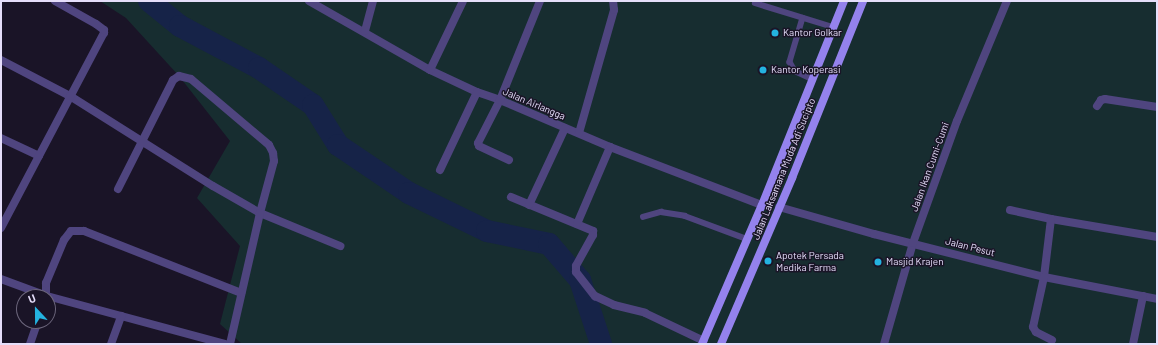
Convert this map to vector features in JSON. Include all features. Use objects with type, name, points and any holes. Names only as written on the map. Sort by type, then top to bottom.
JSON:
[{"type":"main road","name":"Jalan Laksamana Muda Adi Sucipto","points":[[703,342],[762,205],[844,1]]},
{"type":"main road","name":"Jalan Laksamana Muda Adi Sucipto","points":[[721,344],[863,1]]},
{"type":"street","points":[[1,228],[70,96],[103,37],[104,30],[55,1]]},
{"type":"street","name":"Jalan Airlangga","points":[[309,1],[430,70],[477,92],[500,100],[610,147],[762,205]]},
{"type":"street","points":[[365,32],[373,1]]},
{"type":"street","points":[[430,70],[463,1]]},
{"type":"street","points":[[509,160],[478,144],[500,100],[540,1]]},
{"type":"street","points":[[579,133],[614,10],[613,1]]},
{"type":"street","name":"Jalan Ikan Cumi-Cumi","points":[[884,344],[913,243],[957,121],[1007,1]]},
{"type":"street","points":[[1,60],[70,96],[213,186],[260,213],[340,246]]},
{"type":"street","points":[[118,189],[173,80],[179,76],[191,79],[269,145],[273,153],[274,161],[260,213],[230,344]]},
{"type":"street","points":[[440,170],[477,92]]},
{"type":"street","points":[[1097,106],[1101,100],[1105,99],[1157,107]]},
{"type":"street","points":[[529,204],[565,128]]},
{"type":"street","points":[[1,138],[39,156]]},
{"type":"street","points":[[577,224],[610,147]]},
{"type":"street","points":[[511,197],[577,224],[593,233],[576,268],[578,275],[594,296],[614,305],[644,313],[703,342]]},
{"type":"street","name":"Jalan Pesut","points":[[779,207],[1044,277],[1157,299]]},
{"type":"street","points":[[1010,210],[1051,219],[1120,229],[1157,237]]},
{"type":"street","points":[[1051,219],[1044,277],[1033,329],[1052,340]]},
{"type":"street","points":[[46,289],[46,283],[64,240],[72,231],[84,231],[241,293]]},
{"type":"street","points":[[1,279],[28,289]]},
{"type":"street","points":[[1133,344],[1143,296]]},
{"type":"street","points":[[56,298],[225,344]]},
{"type":"street","points":[[111,344],[121,316]]},
{"type":"street","points":[[30,344],[35,329]]},
{"type":"lane","points":[[755,3],[833,27]]},
{"type":"lane","points":[[803,18],[790,62],[795,70],[812,80]]},
{"type":"lane","points":[[643,217],[661,212],[685,216],[747,240]]},
{"type":"green space","points":[[100,1],[1157,1],[1157,344],[242,344],[220,324],[240,246],[197,198],[230,141],[179,76],[126,18]]},
{"type":"waterway","points":[[149,1],[180,26],[259,68],[313,105],[338,145],[409,193],[487,231],[549,244],[580,280],[601,344]]},
{"type":"place","name":"Kantor Golkar","points":[[775,33]]},
{"type":"place","name":"Kantor Koperasi","points":[[763,70]]},
{"type":"place","name":"Apotek Persada Medika Farma","points":[[768,261]]},
{"type":"place","name":"Masjid Krajen","points":[[878,262]]}]
